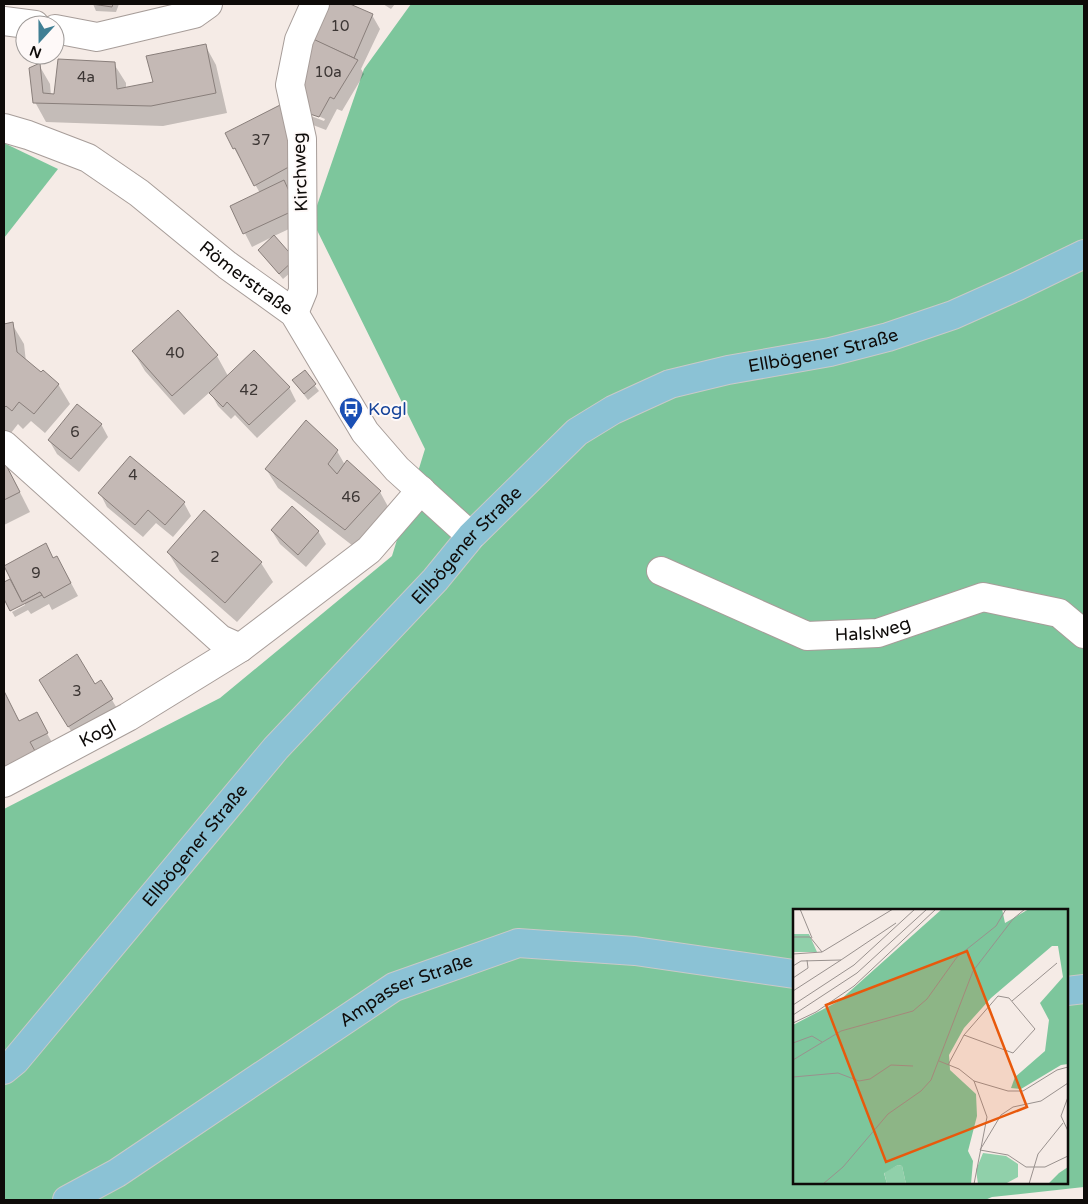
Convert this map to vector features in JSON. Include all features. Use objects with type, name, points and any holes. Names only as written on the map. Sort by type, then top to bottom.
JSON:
[{"type":"main road","name":"Ellbögener Straße","points":[[4,1070],[16,1061],[276,748],[435,580],[471,536],[577,432],[613,410],[670,384],[696,377],[830,352],[888,337],[952,315],[1084,254]]},
{"type":"main road","name":"Ampasser Straße","points":[[67,1200],[117,1173],[394,987],[518,943],[635,952],[793,974]]},
{"type":"main road","points":[[1068,991],[1084,989]]},
{"type":"street","points":[[65,31],[97,37],[194,14],[208,4]]},
{"type":"street","name":"Kirchweg","points":[[294,313],[303,291],[302,139],[290,85],[299,40],[315,4]]},
{"type":"street","name":"Römerstraße","points":[[4,128],[88,158],[139,193],[227,265],[294,313],[365,432],[397,469],[471,536]]},
{"type":"street","points":[[4,445],[220,639],[240,648]]},
{"type":"street","name":"Kogl","points":[[4,783],[128,717],[240,648],[369,550],[421,490]]},
{"type":"street","name":"Halslweg","points":[[661,571],[807,636],[878,633],[983,597],[1060,614],[1084,634]]},
{"type":"green space","points":[[411,4],[1084,4],[1084,1187],[992,1197],[985,1200],[4,1200],[4,809],[220,698],[392,556],[425,449],[312,220],[364,69]]},
{"type":"green space","points":[[4,143],[58,169],[4,238]]},
{"type":"building","points":[[92,4],[113,4],[112,7]]},
{"type":"building","points":[[323,4],[350,4],[373,14],[354,58],[307,37]]},
{"type":"building","points":[[311,38],[358,60],[334,99],[330,97],[319,117],[304,112],[304,83]]},
{"type":"building","points":[[206,44],[216,93],[151,106],[33,103],[29,68],[36,65],[40,65],[43,93],[54,94],[57,65],[65,65],[65,59],[115,62],[117,89],[153,82],[146,56]]},
{"type":"building","points":[[286,102],[296,163],[254,186],[235,148],[233,149],[225,133]]},
{"type":"building","points":[[284,180],[297,209],[243,234],[230,206]]},
{"type":"building","points":[[274,235],[295,259],[279,274],[258,250]]},
{"type":"building","points":[[178,310],[218,355],[172,396],[132,351]]},
{"type":"building","points":[[13,322],[17,352],[59,384],[34,414],[19,402],[12,411],[6,406],[4,408],[4,324]]},
{"type":"building","points":[[254,350],[290,387],[249,425],[227,402],[223,407],[209,393]]},
{"type":"building","points":[[305,370],[316,384],[304,394],[292,380]]},
{"type":"building","points":[[77,404],[102,424],[71,459],[48,440]]},
{"type":"building","points":[[306,420],[338,450],[328,464],[337,474],[347,460],[381,491],[345,530],[265,469]]},
{"type":"building","points":[[130,456],[185,502],[165,525],[148,510],[135,525],[98,493]]},
{"type":"building","points":[[4,461],[20,492],[4,500]]},
{"type":"building","points":[[292,506],[319,531],[298,555],[271,530]]},
{"type":"building","points":[[204,510],[262,562],[225,603],[167,552]]},
{"type":"building","points":[[46,543],[53,558],[57,556],[71,583],[44,598],[40,592],[22,602],[4,566]]},
{"type":"building","points":[[10,579],[22,602],[40,592],[42,595],[10,611],[4,599],[4,582]]},
{"type":"building","points":[[77,654],[95,684],[101,680],[113,699],[68,727],[39,680]]},
{"type":"building","points":[[4,691],[19,721],[37,712],[48,733],[30,742],[35,751],[4,767]]},
{"type":"place","name":"Kogl","points":[[351,430]]}]
